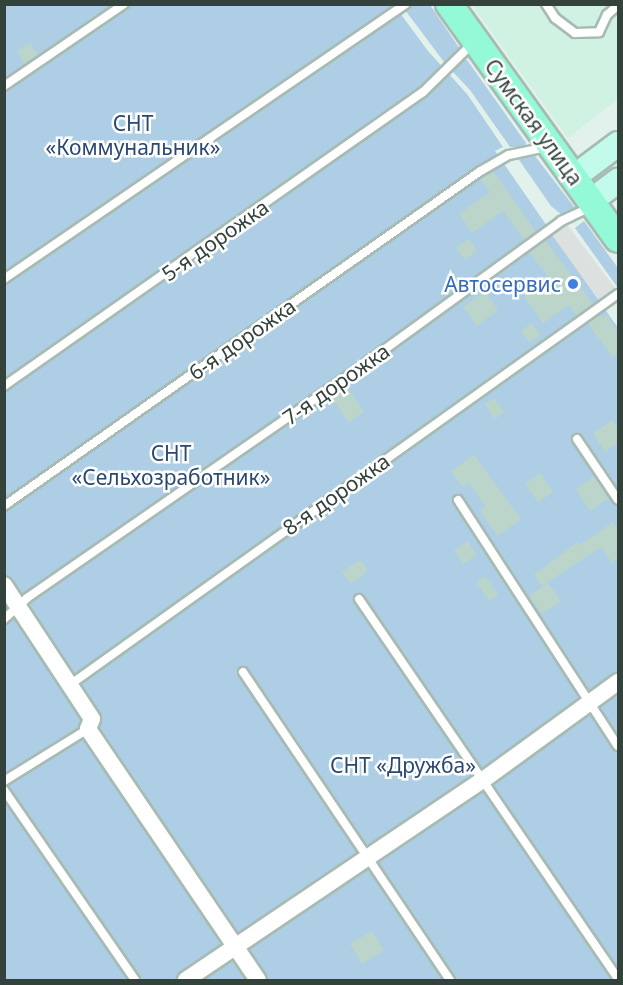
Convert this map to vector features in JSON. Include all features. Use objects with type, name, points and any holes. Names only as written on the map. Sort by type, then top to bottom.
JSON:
[{"type":"main road","name":"Сумская улица","points":[[450,4],[618,238]]},
{"type":"main road","points":[[574,177],[618,144]]},
{"type":"main road","points":[[593,203],[618,181]]},
{"type":"street","points":[[4,585],[92,719],[88,729],[258,981]]},
{"type":"street","points":[[186,981],[483,780],[618,682]]},
{"type":"lane","points":[[4,86],[124,4]]},
{"type":"lane","points":[[4,279],[406,4]]},
{"type":"lane","points":[[546,4],[555,18],[575,33],[599,32],[607,15],[618,5]]},
{"type":"lane","name":"5-я дорожка","points":[[4,386],[423,93],[475,41]]},
{"type":"lane","name":"6-я дорожка","points":[[4,506],[479,172],[509,155],[551,146]]},
{"type":"lane","name":"7-я дорожка","points":[[4,619],[563,219],[593,203]]},
{"type":"lane","name":"8-я дорожка","points":[[71,684],[189,597],[618,294]]},
{"type":"lane","points":[[577,439],[618,500]]},
{"type":"lane","points":[[458,500],[618,746]]},
{"type":"lane","points":[[359,599],[618,979]]},
{"type":"lane","points":[[243,672],[450,981]]},
{"type":"lane","points":[[4,782],[88,729]]},
{"type":"lane","points":[[4,790],[135,981]]},
{"type":"shaded area","points":[[472,5],[618,5],[618,99],[568,138]]},
{"type":"shaded area","points":[[563,219],[618,292],[603,306],[552,235]]},
{"type":"green space","points":[[5,5],[394,5],[428,51],[467,94],[503,147],[495,151],[618,328],[618,980],[5,980]]},
{"type":"green space","points":[[413,5],[430,5],[460,49],[447,66],[405,10]]},
{"type":"green space","points":[[462,59],[467,60],[526,143],[525,147],[510,147],[470,90],[452,71]]},
{"type":"green space","points":[[535,156],[575,208],[572,211],[562,215],[551,206],[517,157]]},
{"type":"green space","points":[[584,221],[618,268],[618,288],[575,228]]},
{"type":"building","points":[[30,43],[38,55],[24,64],[17,51]]},
{"type":"building","points":[[493,171],[536,232],[524,240],[503,211],[472,233],[459,214],[490,192],[480,179]]},
{"type":"building","points":[[469,239],[477,251],[465,260],[456,248]]},
{"type":"building","points":[[545,240],[593,304],[577,316],[569,305],[543,323],[524,297],[550,279],[529,252]]},
{"type":"building","points":[[485,291],[498,310],[477,326],[463,307]]},
{"type":"building","points":[[600,315],[603,318],[607,315],[618,332],[618,352],[612,357],[588,323]]},
{"type":"building","points":[[532,323],[541,335],[530,343],[521,331]]},
{"type":"building","points":[[346,385],[364,412],[349,423],[330,396]]},
{"type":"building","points":[[494,398],[504,412],[495,419],[485,404]]},
{"type":"building","points":[[612,420],[618,428],[618,442],[605,452],[593,434]]},
{"type":"building","points":[[474,455],[521,519],[498,536],[480,511],[485,506],[469,483],[462,487],[451,471]]},
{"type":"building","points":[[540,473],[553,492],[538,502],[525,484]]},
{"type":"building","points":[[594,477],[609,498],[590,511],[576,489]]},
{"type":"building","points":[[613,522],[618,530],[618,558],[612,563],[601,547],[542,586],[534,575],[577,542],[580,545]]},
{"type":"building","points":[[468,541],[477,555],[463,564],[454,550]]},
{"type":"building","points":[[360,560],[368,571],[351,584],[342,572]]},
{"type":"building","points":[[485,576],[498,594],[489,601],[476,582]]},
{"type":"building","points":[[548,583],[561,601],[542,614],[529,596]]},
{"type":"building","points":[[372,931],[384,950],[362,964],[350,944]]},
{"type":"place","name":"Автосервис","points":[[573,284]]},
{"type":"park label","name":"СНТ «Коммунальник»","points":[[133,135]]},
{"type":"park label","name":"СНТ «Сельхозработник»","points":[[171,465]]},
{"type":"park label","name":"СНТ «Дружба»","points":[[403,765]]}]
